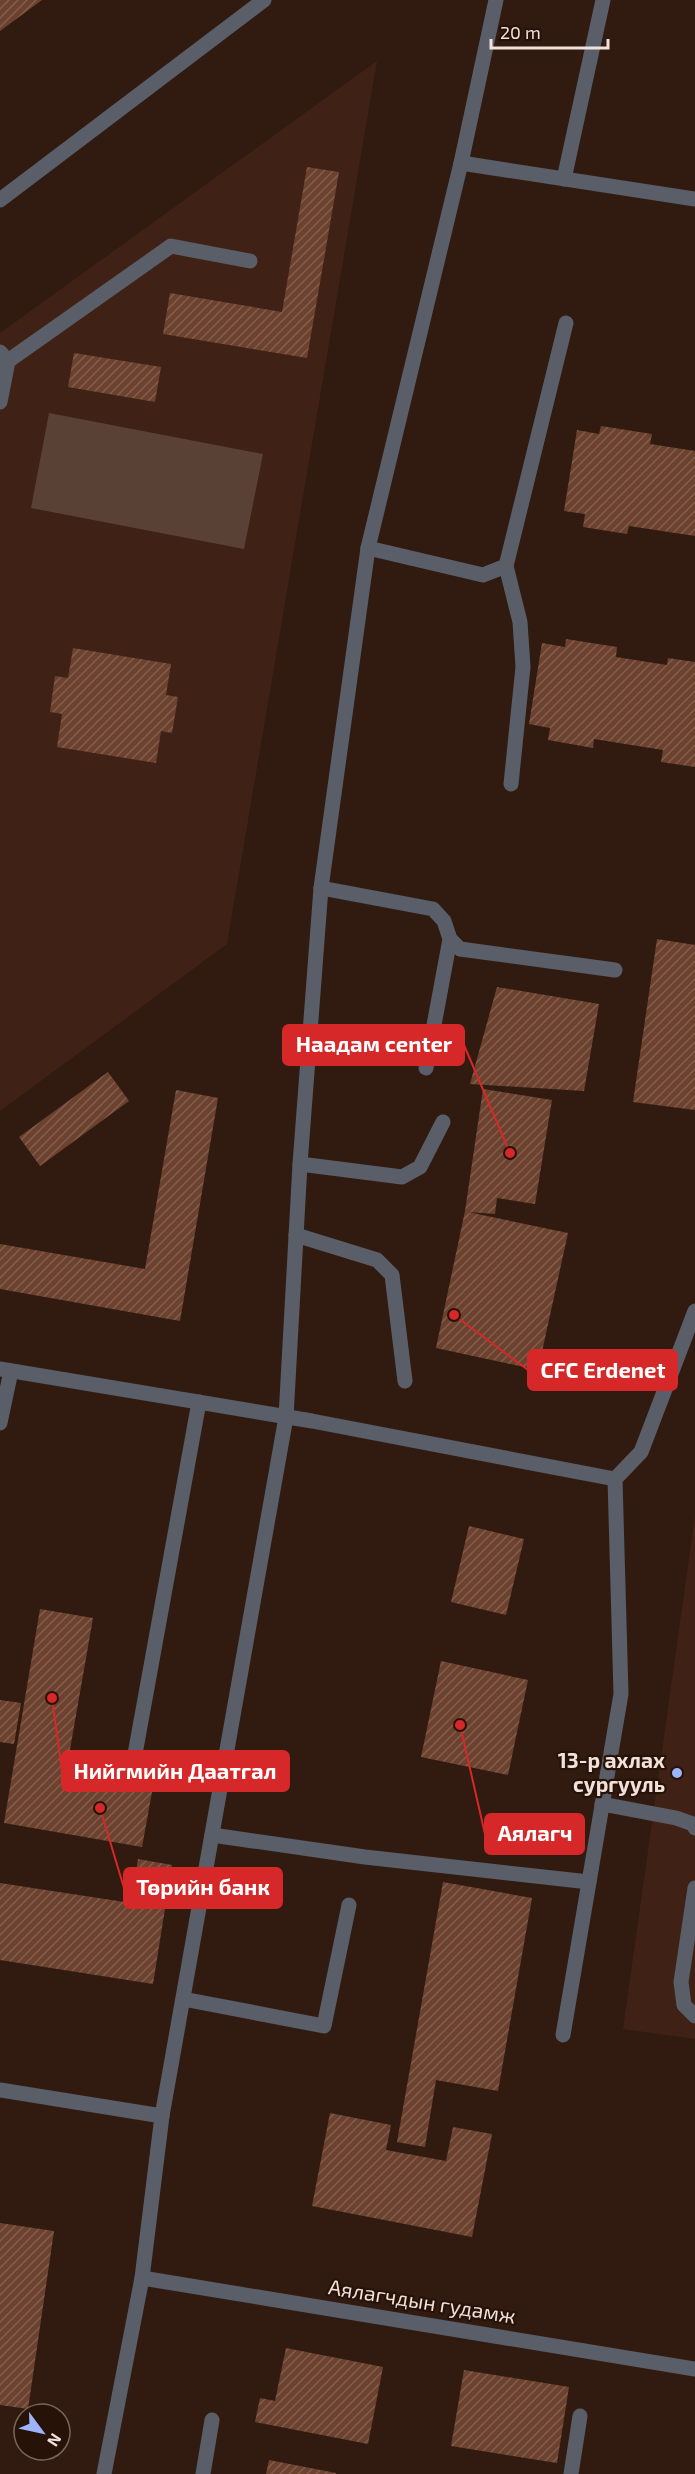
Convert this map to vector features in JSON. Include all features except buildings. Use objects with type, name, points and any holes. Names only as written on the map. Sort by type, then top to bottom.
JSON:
[{"type":"street","points":[[0,200],[264,0]]},
{"type":"street","points":[[104,2474],[142,2278],[162,2116],[286,1417],[300,1164],[321,888],[369,548],[461,163],[495,0]]},
{"type":"street","points":[[564,178],[603,0]]},
{"type":"street","points":[[461,163],[695,199]]},
{"type":"street","points":[[0,402],[4,357],[171,246],[250,261]]},
{"type":"street","points":[[511,784],[523,667],[520,622],[506,566],[566,323]]},
{"type":"street","points":[[369,548],[483,574],[506,566]]},
{"type":"street","points":[[321,888],[433,909],[444,921],[450,939],[460,949],[615,970]]},
{"type":"street","points":[[426,1068],[450,939]]},
{"type":"street","points":[[300,1164],[402,1177],[420,1167],[443,1122]]},
{"type":"street","points":[[296,1235],[377,1260],[392,1275],[405,1382]]},
{"type":"street","points":[[562,2035],[621,1694],[615,1479],[640,1452],[695,1311]]},
{"type":"street","points":[[0,1423],[6,1370],[286,1417],[615,1479]]},
{"type":"street","points":[[133,1765],[199,1402]]},
{"type":"street","points":[[603,1804],[676,1818],[693,1824],[695,1828]]},
{"type":"street","points":[[212,1835],[365,1857],[589,1882]]},
{"type":"street","points":[[695,1888],[681,1982],[684,2005],[695,2016]]},
{"type":"street","points":[[183,1999],[324,2026],[349,1905]]},
{"type":"street","points":[[0,2090],[162,2116]]},
{"type":"street","name":"Аялагчдын гудамж","points":[[142,2278],[695,2368]]},
{"type":"street","points":[[571,2474],[580,2416]]},
{"type":"street","points":[[203,2474],[212,2420]]},
{"type":"shaded area","points":[[377,61],[227,944],[0,1111],[0,333]]},
{"type":"shaded area","points":[[49,413],[263,454],[244,549],[31,508]]},
{"type":"shaded area","name":"13-р ахлах сургууль","points":[[695,1516],[695,2039],[623,2029]]},
{"type":"place","name":"Наадам center","points":[[510,1153]]},
{"type":"place","name":"CFC Erdenet","points":[[454,1315]]},
{"type":"place","name":"Нийгмийн Даатгал","points":[[52,1698]]},
{"type":"place","name":"Аялагч","points":[[460,1725]]},
{"type":"place","name":"13-р ахлах сургууль","points":[[677,1773]]},
{"type":"place","name":"Төрийн банк","points":[[100,1808]]}]
